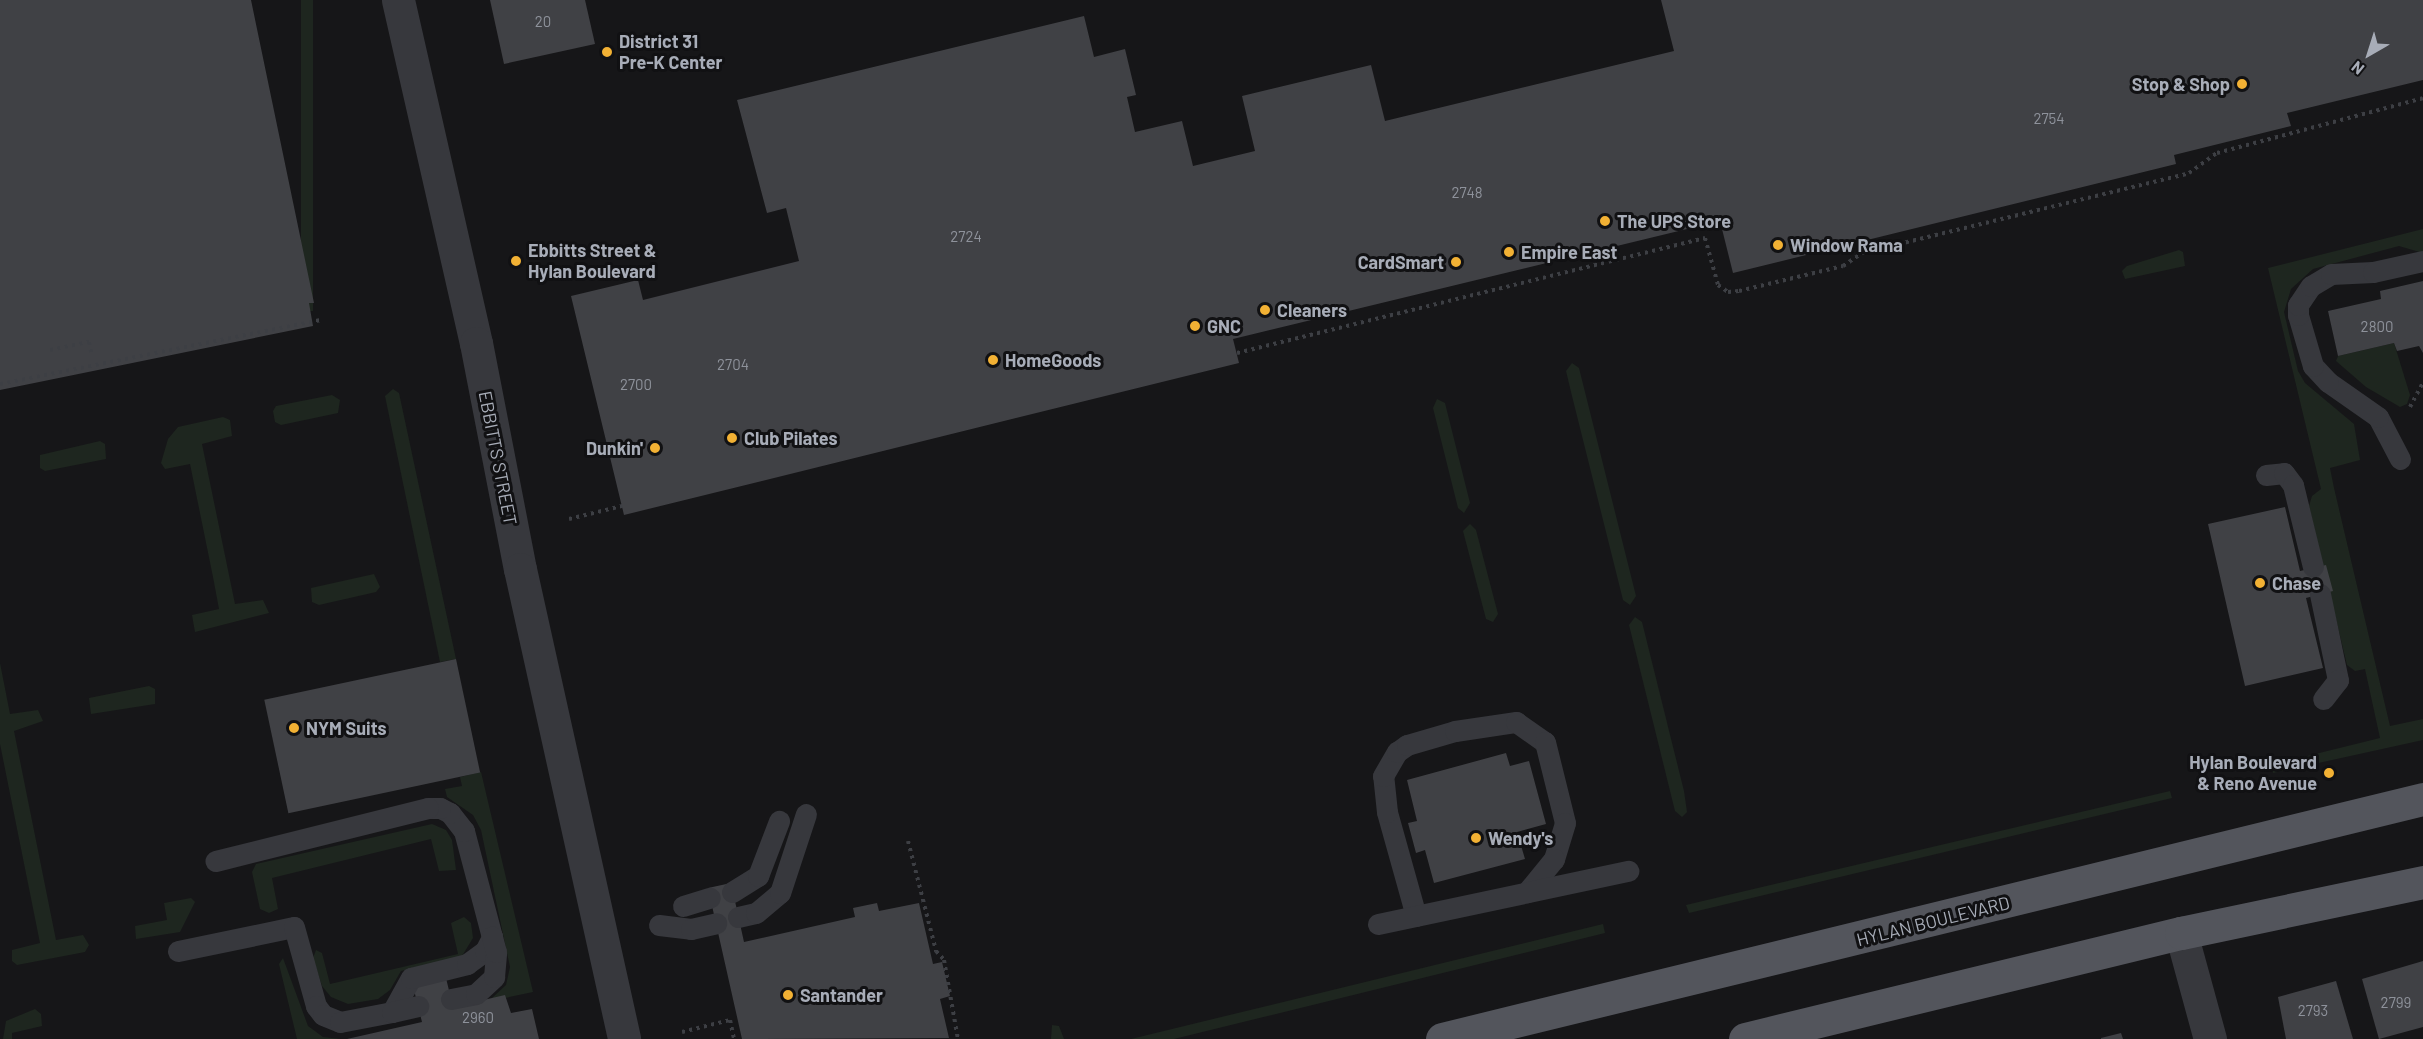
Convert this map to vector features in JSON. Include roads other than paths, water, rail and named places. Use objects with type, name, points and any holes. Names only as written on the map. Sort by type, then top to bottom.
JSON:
[{"type":"main road","name":"HYLAN BOULEVARD","points":[[1442,1039],[2423,799]]},
{"type":"main road","points":[[1745,1039],[2181,933],[2423,882]]},
{"type":"street","name":"EBBITTS STREET","points":[[398,0],[476,343],[520,569],[624,1039]]},
{"type":"street","points":[[2181,933],[2210,1039]]},
{"type":"lane","points":[[2400,459],[2378,417],[2313,366],[2298,315],[2298,305],[2311,286],[2331,274],[2373,272],[2423,261]]},
{"type":"lane","points":[[2266,475],[2284,473],[2293,485],[2313,567]]},
{"type":"lane","points":[[2320,594],[2338,680],[2323,699]]},
{"type":"lane","points":[[1416,916],[1387,812],[1383,776],[1397,752],[1407,745],[1455,731],[1516,722],[1545,742],[1565,823],[1554,859],[1527,892]]},
{"type":"lane","points":[[215,861],[428,808],[440,808],[450,813],[464,831],[496,952],[494,977],[476,994],[451,999]]},
{"type":"lane","points":[[738,917],[756,913],[780,893],[806,814]]},
{"type":"lane","points":[[732,892],[758,876],[779,821]]},
{"type":"lane","points":[[1378,924],[1628,871]]},
{"type":"lane","points":[[683,906],[710,898]]},
{"type":"lane","points":[[659,925],[690,930],[716,923]]},
{"type":"lane","points":[[178,951],[294,927],[310,992],[323,1015],[340,1022],[418,1006]]},
{"type":"lane","points":[[392,1012],[411,978],[467,964],[485,951],[492,937]]},
{"type":"place","name":"District 31 Pre-K Center","points":[[607,52]]},
{"type":"place","name":"Stop & Shop","points":[[2242,84]]},
{"type":"place","name":"The UPS Store","points":[[1605,221]]},
{"type":"place","name":"Window Rama","points":[[1778,245]]},
{"type":"place","name":"Empire East","points":[[1509,252]]},
{"type":"place","name":"Ebbitts Street & Hylan Boulevard","points":[[516,261]]},
{"type":"place","name":"CardSmart","points":[[1456,262]]},
{"type":"place","name":"Cleaners","points":[[1265,310]]},
{"type":"place","name":"GNC","points":[[1195,326]]},
{"type":"place","name":"HomeGoods","points":[[993,360]]},
{"type":"place","name":"Club Pilates","points":[[732,438]]},
{"type":"place","name":"Dunkin'","points":[[655,448]]},
{"type":"place","name":"Chase","points":[[2260,583]]},
{"type":"place","name":"NYM Suits","points":[[294,728]]},
{"type":"place","name":"Hylan Boulevard & Reno Avenue","points":[[2329,773]]},
{"type":"place","name":"Wendy's","points":[[1476,838]]},
{"type":"place","name":"Santander","points":[[788,995]]}]
